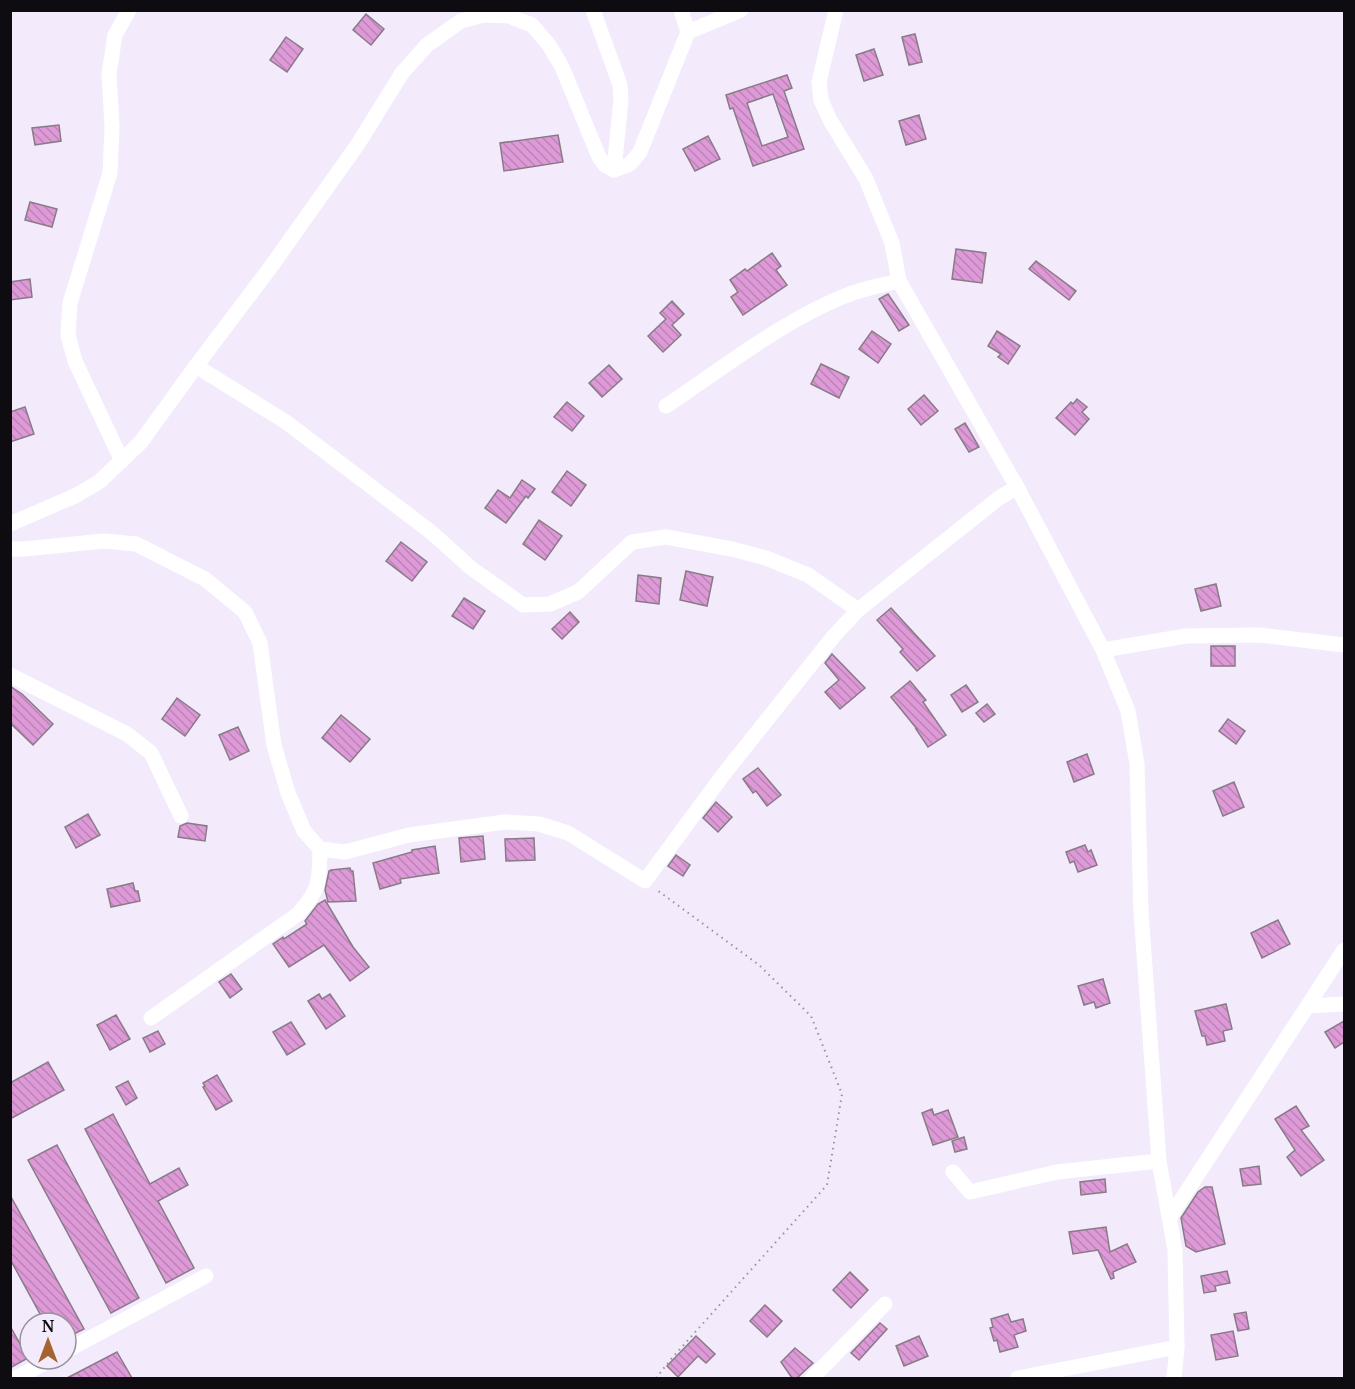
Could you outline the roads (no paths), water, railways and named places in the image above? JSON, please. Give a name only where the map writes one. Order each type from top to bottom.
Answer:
[{"type":"street","points":[[122,461],[75,361],[68,335],[70,303],[110,173],[112,127],[109,74],[115,36],[129,10]]},
{"type":"street","points":[[593,10],[620,86],[621,99],[614,170]]},
{"type":"street","points":[[10,525],[75,496],[99,482],[141,442],[277,259],[358,144],[402,73],[427,45],[461,21],[484,15],[509,16],[532,25],[549,45],[562,67],[599,158],[614,170],[630,164],[640,152],[688,32],[681,10]]},
{"type":"street","points":[[688,32],[741,10]]},
{"type":"street","points":[[836,10],[819,82],[821,100],[830,120],[866,179],[892,243],[899,281],[1017,487],[1103,650],[1128,711],[1137,764],[1141,912],[1159,1161],[1175,1250],[1177,1347],[1174,1378]]},
{"type":"street","points":[[666,406],[779,330],[831,302],[852,293],[899,281]]},
{"type":"street","points":[[196,366],[286,422],[431,532],[471,568],[523,605],[550,604],[578,592],[632,542],[666,537],[732,549],[766,558],[808,575],[858,610]]},
{"type":"street","points":[[10,549],[104,541],[136,544],[205,579],[245,612],[260,643],[274,745],[288,793],[304,831],[320,849],[345,852],[409,835],[505,822],[539,824],[568,833],[645,881],[723,775],[858,610],[999,498],[1017,487]]},
{"type":"street","points":[[1103,650],[1186,636],[1260,635],[1344,645]]},
{"type":"street","points":[[10,675],[127,734],[151,753],[181,816]]},
{"type":"street","points":[[151,1018],[298,914],[314,897],[319,878],[320,849]]},
{"type":"street","points":[[1170,1217],[1344,950]]},
{"type":"street","points":[[1308,1006],[1344,1004]]},
{"type":"street","points":[[953,1172],[970,1192],[1057,1172],[1159,1161]]},
{"type":"street","points":[[78,1345],[206,1276]]},
{"type":"street","points":[[812,1378],[885,1304]]},
{"type":"street","points":[[1018,1378],[1177,1347]]}]
